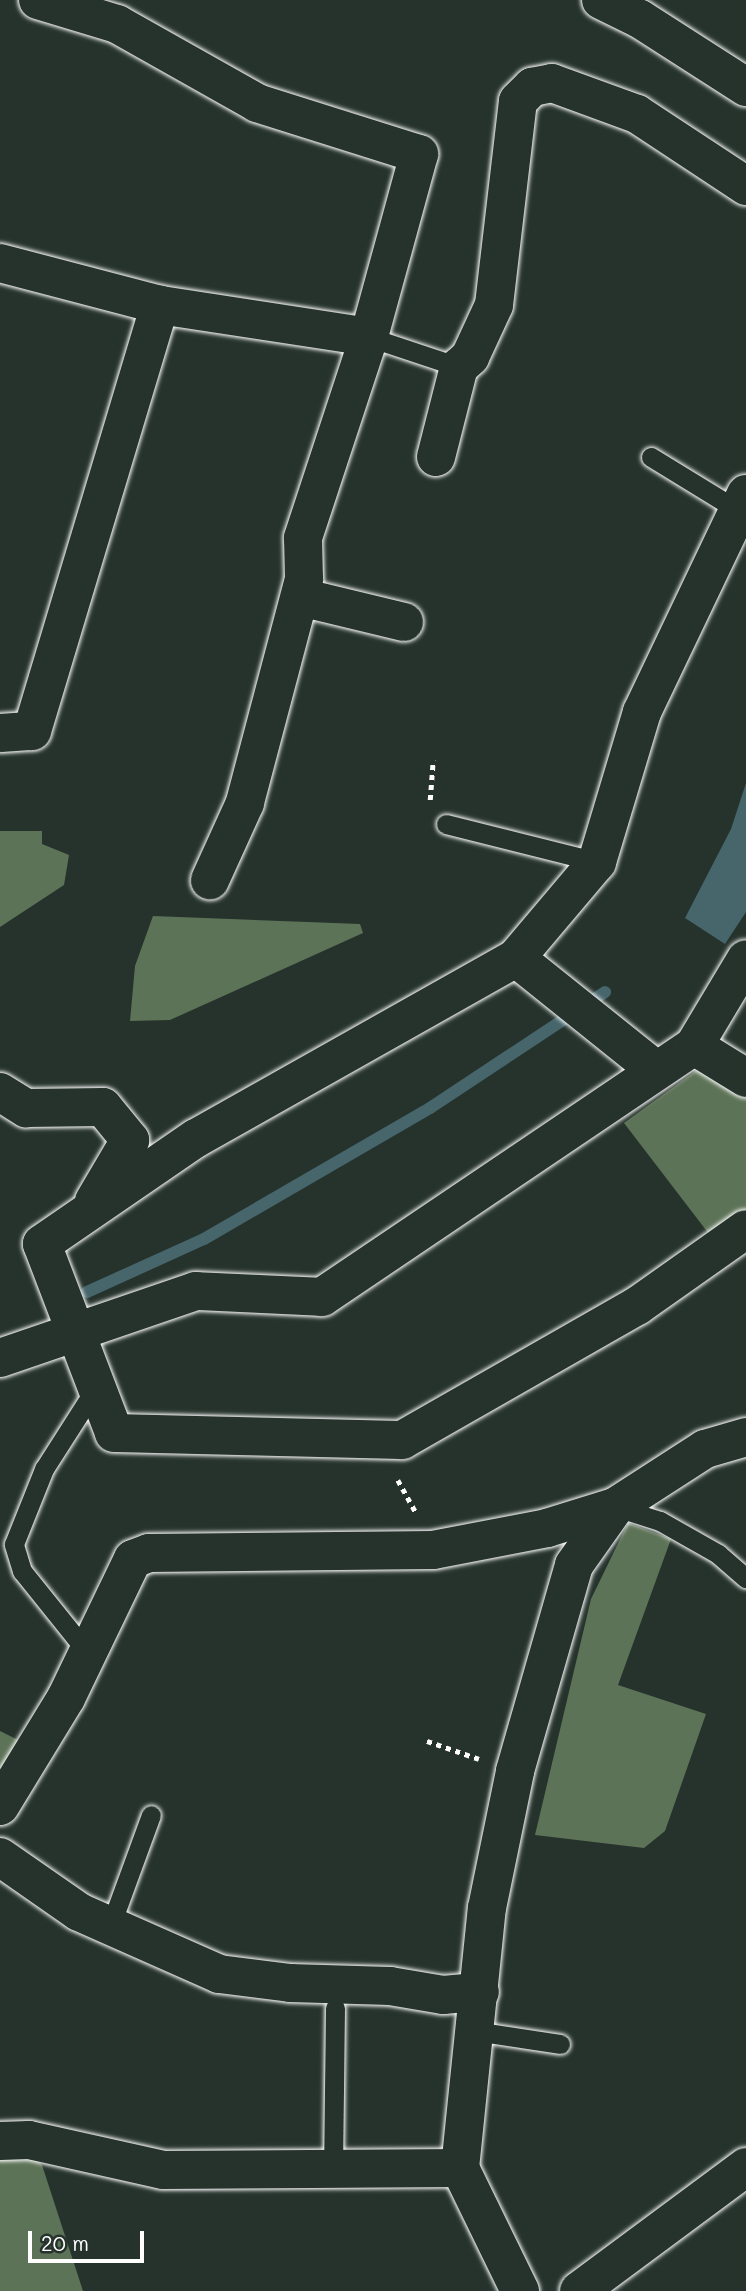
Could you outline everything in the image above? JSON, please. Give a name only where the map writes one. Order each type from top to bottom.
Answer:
[{"type":"street","points":[[38,0],[117,24],[257,103],[419,154],[369,337],[303,538],[304,579],[245,803],[210,880]]},
{"type":"street","points":[[601,0],[640,19],[746,88]]},
{"type":"street","points":[[436,457],[459,367],[470,357],[494,305],[519,101],[532,87],[552,83],[590,93],[637,114],[746,186]]},
{"type":"street","points":[[0,263],[160,305],[369,337]]},
{"type":"street","points":[[0,733],[32,731],[160,305]]},
{"type":"street","points":[[741,502],[642,712],[597,862],[516,958],[196,1138],[42,1244],[114,1433],[402,1440],[637,1306],[746,1229]]},
{"type":"street","points":[[300,597],[404,622]]},
{"type":"street","points":[[516,958],[656,1070]]},
{"type":"street","points":[[0,1358],[196,1291],[322,1297],[694,1046],[746,959]]},
{"type":"street","points":[[694,1046],[746,1078]]},
{"type":"street","points":[[1,1094],[26,1108],[103,1107],[130,1140],[111,1178],[82,1217]]},
{"type":"street","points":[[0,1806],[66,1698],[133,1559],[149,1553],[433,1550],[547,1528],[615,1507],[705,1449],[746,1437]]},
{"type":"street","points":[[520,2291],[460,2168],[487,1908],[515,1771],[574,1565],[615,1507]]},
{"type":"street","points":[[0,1857],[110,1927],[219,1974],[290,1983],[390,1986],[443,1996],[480,1992]]},
{"type":"street","points":[[0,2141],[29,2140],[163,2170],[333,2172],[460,2168]]},
{"type":"street","points":[[579,2291],[746,2167]]},
{"type":"lane","points":[[369,337],[459,367]]},
{"type":"lane","points":[[651,457],[741,502]]},
{"type":"lane","points":[[446,824],[597,862]]},
{"type":"lane","points":[[88,1653],[22,1571],[14,1544],[44,1469],[97,1385]]},
{"type":"lane","points":[[615,1507],[660,1521],[718,1554],[746,1578]]},
{"type":"lane","points":[[110,1927],[151,1815]]},
{"type":"lane","points":[[333,2172],[335,2008]]},
{"type":"lane","points":[[475,2031],[560,2044]]},
{"type":"path","points":[[433,760],[430,808],[446,824]]},
{"type":"path","points":[[391,1469],[421,1520]]},
{"type":"path","points":[[427,1741],[515,1771]]},
{"type":"green space","points":[[0,831],[42,831],[42,844],[69,855],[64,885],[0,927]]},
{"type":"green space","points":[[153,916],[360,924],[363,933],[170,1020],[130,1021],[135,966]]},
{"type":"green space","points":[[704,1065],[746,1091],[746,1211],[709,1234],[624,1123]]},
{"type":"green space","points":[[628,1523],[671,1539],[618,1685],[706,1714],[665,1831],[644,1848],[535,1835],[591,1599]]},
{"type":"green space","points":[[0,1731],[26,1744],[0,1781]]},
{"type":"green space","points":[[0,2154],[35,2158],[42,2165],[83,2291],[0,2291]]},
{"type":"water","points":[[746,783],[746,912],[725,944],[685,918],[731,829]]},
{"type":"waterway","points":[[87,1292],[204,1239],[430,1108],[605,992]]}]
